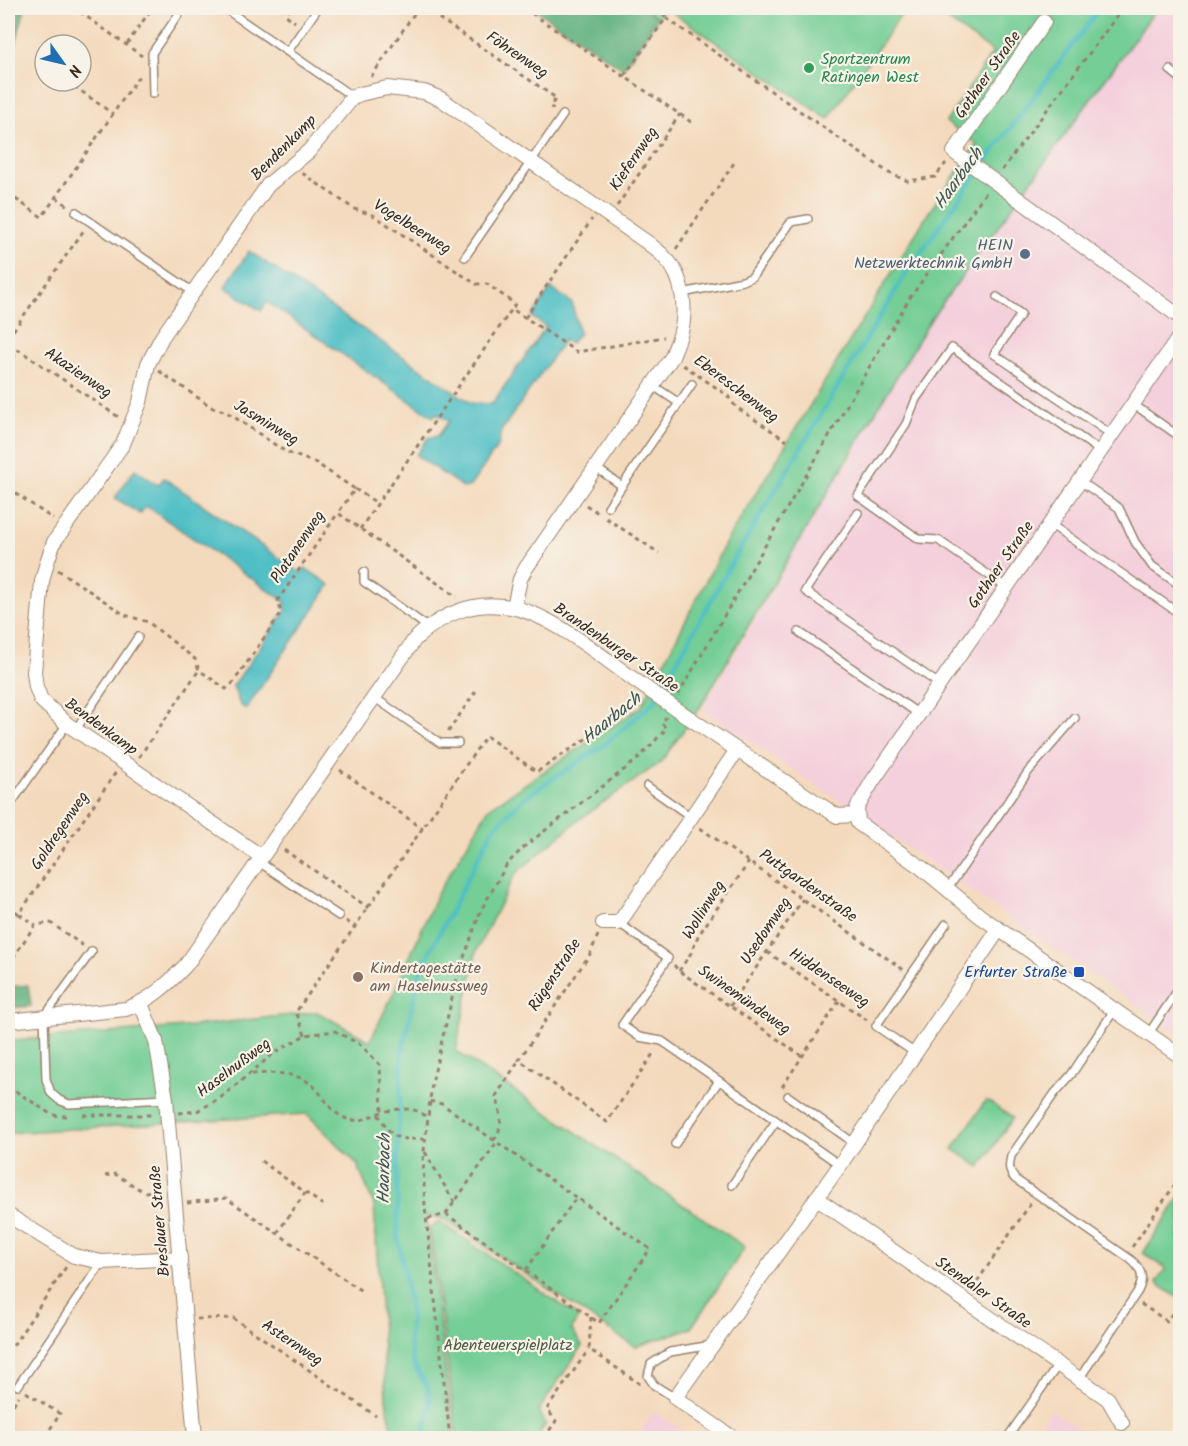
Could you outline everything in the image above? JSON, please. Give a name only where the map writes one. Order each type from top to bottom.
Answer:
[{"type":"street","name":"Gothaer Straße","points":[[954,152],[1044,22]]},
{"type":"street","points":[[357,95],[387,88],[424,92],[441,99],[648,243],[668,260],[678,277],[682,294],[683,317],[681,334],[672,357],[526,568],[520,579],[514,608]]},
{"type":"street","name":"Bendenkamp","points":[[260,860],[71,727],[41,700],[34,672],[42,580],[54,542],[123,444],[140,402],[148,364],[162,337],[268,185],[319,140],[357,95]]},
{"type":"street","points":[[954,152],[1180,316]]},
{"type":"street","name":"Gothaer Straße","points":[[857,815],[861,799],[1180,336]]},
{"type":"street","name":"Brandenburger Straße","points":[[8,1021],[126,1009],[141,1004],[161,990],[186,965],[415,639],[442,617],[470,606],[493,604],[527,611],[560,628],[645,688],[837,816],[857,815]]},
{"type":"street","points":[[603,922],[619,923],[737,750]]},
{"type":"street","points":[[857,815],[858,823],[869,832],[922,868],[999,929],[1180,1055]]},
{"type":"street","points":[[733,1438],[675,1398],[840,1165],[999,929]]},
{"type":"street","name":"Breslauer Straße","points":[[141,1004],[156,1041],[166,1099],[195,1438]]},
{"type":"street","name":"Stendaler Straße","points":[[816,1198],[1108,1399],[1122,1423]]},
{"type":"street","points":[[8,1215],[74,1256],[102,1262],[180,1258]]},
{"type":"lane","points":[[153,94],[152,53],[183,8]]},
{"type":"lane","points":[[224,8],[357,95]]},
{"type":"lane","points":[[288,51],[318,8]]},
{"type":"lane","points":[[1170,70],[1180,78]]},
{"type":"lane","points":[[531,161],[562,115]]},
{"type":"lane","name":"Vogelbeerweg","points":[[465,257],[531,161]]},
{"type":"lane","points":[[76,212],[193,292]]},
{"type":"lane","points":[[682,294],[752,277],[791,222],[808,219]]},
{"type":"lane","points":[[997,297],[1021,314],[994,354],[1112,435]]},
{"type":"lane","points":[[1006,586],[938,540],[919,539],[858,496],[906,424],[916,399],[952,348],[1100,451]]},
{"type":"lane","points":[[608,507],[692,384]]},
{"type":"lane","points":[[652,385],[679,404]]},
{"type":"lane","points":[[1133,404],[1180,437]]},
{"type":"lane","points":[[595,467],[622,486]]},
{"type":"lane","points":[[1080,481],[1119,508],[1135,542],[1152,566],[1180,585]]},
{"type":"lane","points":[[858,513],[805,591],[939,684]]},
{"type":"lane","points":[[1050,524],[1180,614]]},
{"type":"lane","points":[[364,572],[364,582],[428,627]]},
{"type":"lane","points":[[799,632],[919,714]]},
{"type":"lane","points":[[8,808],[138,637]]},
{"type":"lane","points":[[375,698],[440,743],[458,743]]},
{"type":"lane","points":[[947,890],[1028,772],[1075,718]]},
{"type":"lane","points":[[648,786],[690,818]]},
{"type":"lane","points":[[260,860],[339,916]]},
{"type":"lane","points":[[619,923],[669,958],[622,1025],[639,1037],[662,1041],[840,1165]]},
{"type":"lane","name":"Hiddenseeweg","points":[[915,1053],[876,1026],[946,924]]},
{"type":"lane","points":[[92,951],[44,1017],[46,1079],[51,1093],[59,1100],[69,1104],[166,1099]]},
{"type":"lane","points":[[1149,1033],[1180,987]]},
{"type":"lane","points":[[1079,1379],[1134,1298],[1142,1282],[1142,1274],[1138,1265],[1010,1174],[1009,1164],[1011,1156],[1055,1093],[1071,1075],[1115,1009]]},
{"type":"lane","points":[[675,1144],[719,1081]]},
{"type":"lane","points":[[788,1096],[854,1143]]},
{"type":"lane","points":[[732,1185],[776,1121]]},
{"type":"lane","points":[[21,1388],[102,1262]]},
{"type":"lane","points":[[675,1398],[654,1385],[648,1376],[651,1364],[670,1352],[712,1345]]},
{"type":"lane","points":[[1007,1438],[1058,1365]]},
{"type":"path","points":[[127,44],[152,8]]},
{"type":"path","points":[[291,8],[286,15],[304,28]]},
{"type":"path","points":[[357,95],[418,8]]},
{"type":"path","name":"Föhrenweg","points":[[424,8],[556,98],[550,107],[562,115]]},
{"type":"path","points":[[524,8],[694,124]]},
{"type":"path","points":[[656,8],[666,18],[889,173],[908,181],[935,177],[954,152]]},
{"type":"path","points":[[450,1438],[427,1219],[423,1172],[424,1151],[429,1101],[445,1024],[465,953],[481,910],[497,878],[525,846],[586,801],[647,751],[666,729],[662,723],[909,299],[991,179],[1123,8]]},
{"type":"path","points":[[80,12],[142,55],[145,63]]},
{"type":"path","points":[[624,76],[666,18]]},
{"type":"path","points":[[8,194],[42,217],[142,72]]},
{"type":"path","points":[[84,93],[113,114]]},
{"type":"path","name":"Kiefernweg","points":[[603,213],[680,114]]},
{"type":"path","points":[[668,260],[734,163]]},
{"type":"path","name":"Vogelbeerweg","points":[[291,165],[354,209],[373,215],[476,284],[487,284],[515,304],[512,309],[577,352],[681,334]]},
{"type":"path","points":[[56,197],[76,212]]},
{"type":"path","points":[[525,318],[603,213]]},
{"type":"path","points":[[8,338],[91,221]]},
{"type":"path","points":[[360,529],[512,309]]},
{"type":"path","name":"Akazienweg","points":[[8,347],[19,350],[132,425]]},
{"type":"path","points":[[8,366],[19,350]]},
{"type":"path","name":"Ebereschenweg","points":[[672,357],[727,395],[736,406],[787,441]]},
{"type":"path","name":"Jasminweg","points":[[148,364],[213,408],[225,411],[286,452],[316,463],[377,503]]},
{"type":"path","points":[[8,488],[64,527]]},
{"type":"path","points":[[355,489],[338,513],[470,606]]},
{"type":"path","points":[[575,497],[658,553]]},
{"type":"path","name":"Platanenweg","points":[[47,562],[125,615],[148,622],[195,659],[199,670],[226,689],[233,683],[281,613],[279,600],[338,513]]},
{"type":"path","points":[[127,766],[199,670]]},
{"type":"path","points":[[440,743],[478,688]]},
{"type":"path","points":[[382,1112],[380,1065],[373,1056],[361,1045],[335,1031],[305,1035],[296,1012],[486,736],[537,772],[631,708],[645,688]]},
{"type":"path","points":[[329,763],[423,829]]},
{"type":"path","name":"Goldregenweg","points":[[19,914],[127,766]]},
{"type":"path","name":"Puttgardenstraße","points":[[690,818],[911,975]]},
{"type":"path","points":[[273,842],[369,908]]},
{"type":"path","name":"Wollinweg","points":[[679,970],[691,953],[698,936],[749,862]]},
{"type":"path","name":"Usedomweg","points":[[730,1006],[803,899]]},
{"type":"path","points":[[8,906],[35,925],[51,923],[92,951]]},
{"type":"path","name":"Rügenstraße","points":[[495,1141],[501,1121],[496,1096],[590,954],[603,922]]},
{"type":"path","points":[[8,965],[35,925]]},
{"type":"path","name":"Hiddenseeweg","points":[[767,952],[876,1026]]},
{"type":"path","name":"Swinemündeweg","points":[[669,958],[679,970],[802,1056]]},
{"type":"path","points":[[765,1113],[839,1001]]},
{"type":"path","name":"Haselnußweg","points":[[167,1114],[206,1108],[219,1100],[273,1054],[305,1035]]},
{"type":"path","points":[[519,1060],[607,1122],[662,1041]]},
{"type":"path","points":[[250,1074],[279,1073],[303,1080],[312,1085],[337,1114],[350,1120],[365,1120],[382,1112],[409,1110],[422,1112],[427,1118]]},
{"type":"path","points":[[429,1101],[442,1104],[650,1249],[599,1323],[446,1214]]},
{"type":"path","points":[[378,1114],[391,1135],[398,1139],[425,1139]]},
{"type":"path","points":[[427,1219],[446,1214],[495,1141]]},
{"type":"path","points":[[424,1151],[454,1202]]},
{"type":"path","points":[[261,1161],[323,1205]]},
{"type":"path","points":[[105,1176],[115,1174],[144,1192],[174,1188]]},
{"type":"path","points":[[1126,1256],[1180,1177]]},
{"type":"path","points":[[277,1233],[305,1192]]},
{"type":"path","points":[[964,1300],[1037,1194]]},
{"type":"path","points":[[176,1205],[226,1198],[363,1292]]},
{"type":"path","points":[[526,1270],[576,1198]]},
{"type":"path","points":[[8,1353],[74,1256]]},
{"type":"path","points":[[1134,1298],[1167,1321],[1180,1302]]},
{"type":"path","points":[[544,1438],[556,1421],[548,1410],[589,1349],[591,1317]]},
{"type":"path","name":"Asternweg","points":[[186,1319],[233,1318],[376,1416]]},
{"type":"path","points":[[589,1349],[644,1386]]},
{"type":"path","points":[[8,1412],[21,1388],[60,1414],[44,1438]]},
{"type":"path","points":[[1158,1438],[1160,1435],[1165,1438]]},
{"type":"shaded area","points":[[1157,8],[1180,8],[1180,1035],[702,709],[931,319]]},
{"type":"shaded area","points":[[1051,1410],[1091,1438],[1031,1438]]},
{"type":"shaded area","points":[[654,1412],[693,1438],[636,1438]]},
{"type":"green space","points":[[8,8],[25,8],[8,72]]},
{"type":"green space","points":[[533,8],[644,8],[658,18],[623,69]]},
{"type":"green space","points":[[644,8],[666,8],[658,18]]},
{"type":"green space","name":"Sportzentrum Ratingen West","points":[[666,8],[906,8],[828,119]]},
{"type":"green space","points":[[930,8],[1157,8],[931,319],[699,709],[661,762],[577,821],[515,874],[476,952],[456,1051],[745,1247],[691,1328],[635,1347],[444,1219],[426,1216],[454,1438],[394,1438],[386,1399],[374,1205],[357,1164],[307,1114],[8,1133],[8,1041],[184,1027],[317,1012],[370,1041],[437,894],[489,808],[641,707],[726,542],[929,212],[977,144],[946,122],[993,52]]},
{"type":"green space","points":[[28,985],[31,1006],[8,1008],[8,987]]},
{"type":"green space","points":[[986,1100],[1013,1118],[980,1167],[953,1149]]},
{"type":"green space","points":[[1180,1197],[1180,1292],[1177,1297],[1156,1283],[1166,1268],[1143,1253]]},
{"type":"green space","name":"Abenteuerspielplatz","points":[[440,1222],[579,1317],[571,1329],[582,1346],[538,1411],[546,1424],[536,1438],[457,1438],[430,1228]]},
{"type":"water","points":[[249,251],[471,403],[492,404],[546,327],[532,317],[551,288],[572,303],[579,333],[570,344],[564,340],[501,431],[498,446],[470,486],[464,488],[416,455],[428,438],[438,436],[449,421],[436,413],[433,417],[267,302],[261,311],[225,287]]},
{"type":"water","points":[[135,469],[158,485],[164,478],[301,573],[305,568],[330,585],[246,709],[240,705],[233,686],[286,610],[284,601],[146,506],[140,514],[115,498]]},
{"type":"waterway","name":"Haarbach","points":[[425,1438],[430,1405],[428,1388],[413,1364],[409,1341],[411,1314],[398,1237],[397,1169],[402,1053],[420,971],[493,829],[524,798],[604,745],[654,702],[734,559],[905,275],[985,162],[1100,8]]},
{"type":"place","name":"Sportzentrum Ratingen West","points":[[809,68]]},
{"type":"place","name":"HEIN Netzwerktechnik GmbH","points":[[1025,254]]},
{"type":"place","name":"Erfurter Straße","points":[[1079,972]]},
{"type":"place","name":"Kindertagestätte am Haselnussweg","points":[[358,977]]}]
